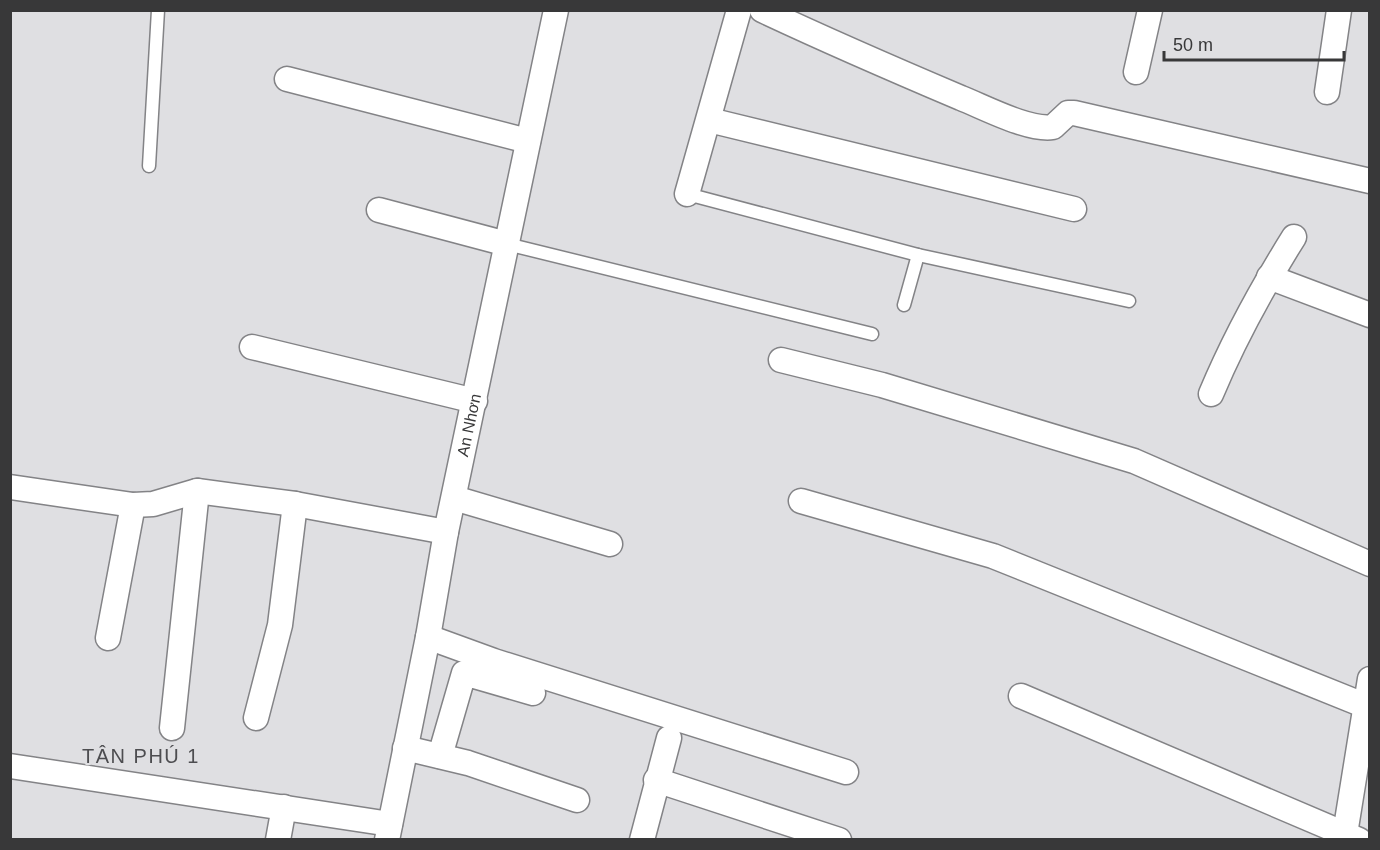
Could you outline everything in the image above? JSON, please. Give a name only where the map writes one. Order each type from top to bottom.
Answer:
[{"type":"street","name":"An Nhơn","points":[[389,832],[428,637],[446,532],[556,10]]},
{"type":"street","points":[[687,194],[739,10]]},
{"type":"street","points":[[762,10],[858,55],[1008,117],[1036,126],[1053,127],[1068,113],[1074,113],[1370,181]]},
{"type":"street","points":[[1136,72],[1150,10]]},
{"type":"street","points":[[1327,92],[1339,10]]},
{"type":"street","points":[[287,79],[528,141]]},
{"type":"street","points":[[709,120],[992,187],[1074,209]]},
{"type":"street","points":[[379,210],[507,244]]},
{"type":"street","points":[[1211,394],[1232,342],[1294,237]]},
{"type":"street","points":[[1269,277],[1370,315]]},
{"type":"street","points":[[252,347],[475,401]]},
{"type":"street","points":[[781,360],[882,386],[1134,461],[1370,564]]},
{"type":"street","points":[[10,487],[133,505],[153,504],[197,491],[295,504],[446,532]]},
{"type":"street","points":[[172,728],[197,491]]},
{"type":"street","points":[[454,498],[610,544]]},
{"type":"street","points":[[801,501],[993,556],[1366,706]]},
{"type":"street","points":[[256,718],[280,625],[295,504]]},
{"type":"street","points":[[108,638],[133,505]]},
{"type":"street","points":[[428,637],[494,661],[846,772]]},
{"type":"street","points":[[440,756],[464,673],[533,693]]},
{"type":"street","points":[[1021,696],[1349,838],[1370,679]]},
{"type":"street","points":[[642,840],[656,780],[669,738]]},
{"type":"street","points":[[405,748],[440,756],[577,800]]},
{"type":"street","points":[[10,766],[284,807],[389,832]]},
{"type":"street","points":[[656,780],[839,840]]},
{"type":"street","points":[[278,840],[284,807]]},
{"type":"lane","points":[[149,166],[158,10]]},
{"type":"lane","points":[[687,194],[918,255],[1129,301]]},
{"type":"lane","points":[[507,244],[872,334]]},
{"type":"lane","points":[[904,305],[918,255]]},
{"type":"district","name":"TÂN PHÚ 1","points":[[141,756]]}]
